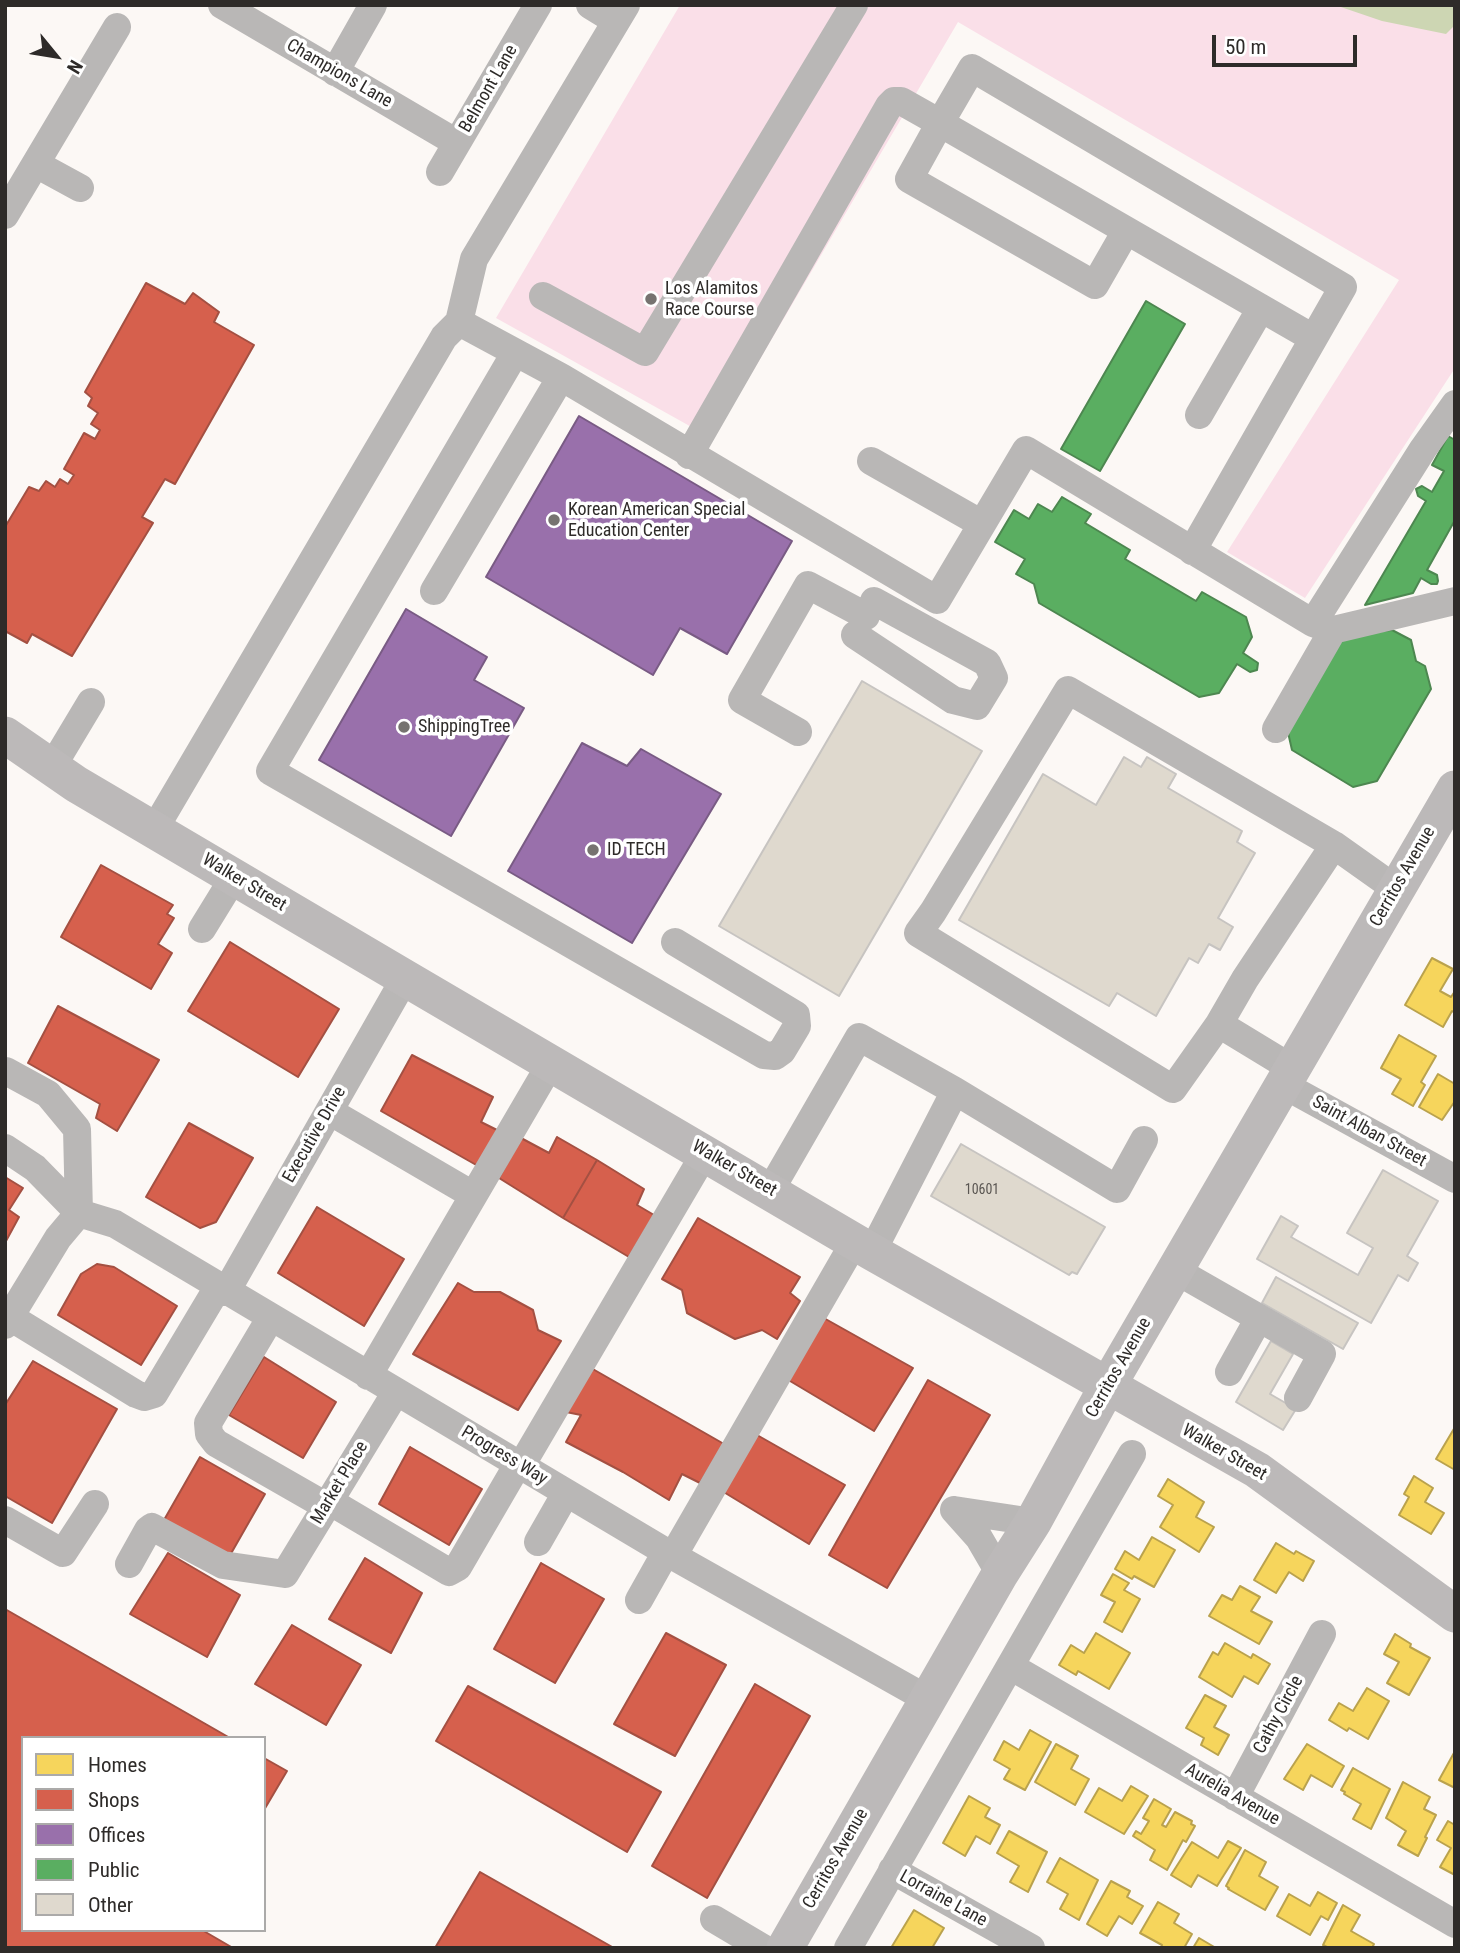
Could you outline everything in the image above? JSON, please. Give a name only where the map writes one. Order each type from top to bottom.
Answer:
[{"type":"main road","name":"Walker Street","points":[[5,735],[76,784],[405,978],[1107,1387],[1257,1470],[1455,1614]]},
{"type":"main road","name":"Cerritos Avenue","points":[[785,1948],[1455,789]]},
{"type":"street","name":"Champions Lane","points":[[222,5],[457,143]]},
{"type":"street","points":[[335,72],[373,5]]},
{"type":"street","name":"Belmont Lane","points":[[440,172],[538,5]]},
{"type":"street","points":[[154,830],[444,337],[459,321],[474,258],[621,13],[590,5]]},
{"type":"street","points":[[543,296],[645,352],[854,5]]},
{"type":"street","points":[[5,215],[117,27]]},
{"type":"street","points":[[1126,230],[1095,285],[909,179],[972,68],[1343,287],[1192,551]]},
{"type":"street","points":[[689,455],[889,106],[894,102],[901,101],[1313,338]]},
{"type":"street","points":[[36,164],[80,188]]},
{"type":"street","points":[[1199,415],[1261,308]]},
{"type":"street","points":[[459,321],[561,377],[937,600],[1026,450],[1323,627],[1455,601]]},
{"type":"street","points":[[515,353],[270,771],[764,1055],[775,1056],[782,1051],[797,1026],[796,1015],[675,942]]},
{"type":"street","points":[[434,591],[561,377]]},
{"type":"street","points":[[1276,729],[1323,627],[1423,449],[1455,404]]},
{"type":"street","points":[[871,461],[982,524]]},
{"type":"street","points":[[798,732],[742,700],[808,585],[865,617]]},
{"type":"street","points":[[1334,845],[1245,979],[1219,1024],[1173,1089],[918,933],[1068,690],[1334,845],[1396,889]]},
{"type":"street","points":[[52,767],[91,702]]},
{"type":"street","points":[[202,929],[234,877]]},
{"type":"street","name":"Executive Drive","points":[[7,1321],[136,1394],[154,1394],[222,1289],[405,978]]},
{"type":"street","name":"Saint Alban Street","points":[[1219,1024],[1288,1077],[1455,1179]]},
{"type":"street","points":[[770,1191],[859,1037],[955,1091],[1117,1189],[1144,1140]]},
{"type":"street","points":[[368,1376],[551,1063]]},
{"type":"street","points":[[6,1071],[48,1094],[77,1129],[79,1213],[58,1238],[7,1321]]},
{"type":"street","points":[[639,1600],[863,1246],[955,1091]]},
{"type":"street","points":[[329,1111],[473,1195]]},
{"type":"street","points":[[5,1149],[35,1167],[79,1213]]},
{"type":"street","points":[[271,1317],[208,1423],[209,1434],[216,1443],[449,1572],[458,1567],[705,1153]]},
{"type":"street","name":"Progress Way","points":[[79,1213],[115,1224],[669,1554],[929,1700]]},
{"type":"street","points":[[1175,1270],[1322,1354],[1298,1398]]},
{"type":"street","points":[[1229,1372],[1259,1318]]},
{"type":"street","name":"Market Place","points":[[129,1564],[152,1527],[223,1565],[285,1574],[396,1392]]},
{"type":"street","points":[[848,1948],[1132,1454]]},
{"type":"street","points":[[538,1542],[566,1493]]},
{"type":"street","points":[[5,1520],[63,1553],[95,1504]]},
{"type":"street","points":[[1000,1574],[979,1538],[954,1510],[1033,1522]]},
{"type":"street","name":"Cathy Circle","points":[[1235,1797],[1322,1634]]},
{"type":"street","name":"Aurelia Avenue","points":[[1010,1667],[1455,1924]]},
{"type":"street","name":"Lorraine Lane","points":[[892,1870],[1031,1948]]},
{"type":"street","points":[[714,1919],[763,1948]]},
{"type":"shaded area","name":"Los Alamitos Race Course","points":[[680,5],[1455,5],[1455,368],[1305,598],[1227,552],[1399,280],[958,22],[713,439],[496,318]]},
{"type":"shaded area","points":[[1335,5],[1455,5],[1455,25],[1446,34],[1382,21]]},
{"type":"building: Homes","points":[[1432,958],[1453,969],[1440,991],[1451,997],[1455,991],[1455,1013],[1452,1011],[1443,1027],[1405,1005]]},
{"type":"building: Homes","points":[[1399,1035],[1436,1056],[1421,1082],[1425,1085],[1413,1106],[1392,1094],[1401,1079],[1381,1068]]},
{"type":"building: Homes","points":[[1438,1074],[1455,1084],[1455,1101],[1442,1120],[1419,1107]]},
{"type":"building: Homes","points":[[1455,1427],[1455,1470],[1436,1459]]},
{"type":"building: Homes","points":[[1414,1476],[1433,1488],[1425,1502],[1444,1513],[1431,1534],[1399,1515],[1409,1497],[1404,1494]]},
{"type":"building: Homes","points":[[1168,1479],[1204,1502],[1196,1517],[1214,1527],[1199,1552],[1160,1527],[1173,1505],[1158,1496]]},
{"type":"building: Homes","points":[[1152,1537],[1175,1550],[1154,1587],[1115,1569],[1125,1551],[1139,1560]]},
{"type":"building: Homes","points":[[1276,1543],[1294,1554],[1296,1551],[1314,1561],[1303,1581],[1289,1572],[1276,1593],[1254,1580]]},
{"type":"building: Homes","points":[[1113,1574],[1129,1583],[1124,1590],[1140,1599],[1122,1632],[1104,1622],[1115,1602],[1101,1595]]},
{"type":"building: Homes","points":[[1240,1586],[1260,1597],[1251,1611],[1272,1622],[1259,1644],[1209,1616],[1222,1595],[1232,1600]]},
{"type":"building: Homes","points":[[1096,1633],[1130,1653],[1109,1689],[1078,1671],[1076,1675],[1059,1665],[1071,1645],[1084,1653]]},
{"type":"building: Homes","points":[[1395,1634],[1411,1644],[1410,1647],[1430,1658],[1409,1695],[1387,1683],[1399,1662],[1384,1654]]},
{"type":"building: Homes","points":[[1225,1643],[1251,1658],[1253,1654],[1270,1664],[1258,1684],[1244,1676],[1232,1697],[1199,1677],[1213,1652],[1218,1655]]},
{"type":"building: Homes","points":[[1367,1688],[1389,1701],[1368,1739],[1329,1720],[1339,1703],[1353,1711]]},
{"type":"building: Homes","points":[[1205,1695],[1226,1706],[1214,1727],[1229,1735],[1218,1755],[1201,1745],[1204,1738],[1186,1728]]},
{"type":"building: Homes","points":[[1030,1730],[1051,1742],[1025,1790],[1004,1779],[1010,1769],[994,1760],[1004,1741],[1019,1750]]},
{"type":"building: Homes","points":[[1056,1744],[1078,1756],[1071,1769],[1089,1779],[1075,1805],[1035,1782]]},
{"type":"building: Homes","points":[[1307,1744],[1344,1766],[1332,1787],[1311,1775],[1303,1790],[1284,1779]]},
{"type":"building: Homes","points":[[1455,1751],[1455,1788],[1439,1780]]},
{"type":"building: Homes","points":[[1353,1768],[1390,1789],[1371,1829],[1353,1819],[1361,1804],[1341,1790]]},
{"type":"building: Homes","points":[[1403,1782],[1430,1797],[1424,1809],[1436,1815],[1418,1856],[1398,1845],[1406,1831],[1386,1818]]},
{"type":"building: Homes","points":[[1131,1786],[1148,1796],[1124,1834],[1085,1812],[1099,1788],[1122,1801]]},
{"type":"building: Homes","points":[[969,1796],[990,1808],[985,1817],[1000,1825],[990,1844],[976,1836],[965,1856],[943,1843]]},
{"type":"building: Homes","points":[[1154,1799],[1171,1809],[1162,1825],[1166,1827],[1175,1812],[1192,1821],[1191,1824],[1195,1826],[1186,1842],[1183,1840],[1167,1870],[1150,1860],[1155,1850],[1133,1836],[1136,1831],[1141,1834],[1149,1821],[1143,1818]]},
{"type":"building: Homes","points":[[1448,1821],[1455,1825],[1455,1875],[1440,1867],[1451,1848],[1437,1840]]},
{"type":"building: Homes","points":[[1009,1831],[1047,1852],[1028,1892],[1010,1882],[1019,1866],[997,1853]]},
{"type":"building: Homes","points":[[1228,1841],[1241,1848],[1217,1886],[1198,1875],[1191,1887],[1171,1875],[1192,1842],[1218,1858]]},
{"type":"building: Homes","points":[[1245,1850],[1266,1862],[1259,1876],[1278,1887],[1265,1910],[1226,1886]]},
{"type":"building: Homes","points":[[1060,1858],[1098,1880],[1079,1920],[1060,1909],[1068,1894],[1047,1882]]},
{"type":"building: Homes","points":[[1111,1881],[1130,1891],[1127,1897],[1143,1906],[1132,1924],[1119,1916],[1107,1936],[1087,1924]]},
{"type":"building: Homes","points":[[1318,1892],[1337,1903],[1328,1920],[1321,1916],[1310,1935],[1277,1916],[1289,1894],[1310,1906]]},
{"type":"building: Homes","points":[[1158,1902],[1179,1914],[1174,1923],[1192,1934],[1184,1948],[1161,1948],[1162,1945],[1140,1933]]},
{"type":"building: Homes","points":[[1343,1905],[1360,1915],[1351,1931],[1374,1944],[1372,1948],[1329,1948],[1323,1945]]},
{"type":"building: Homes","points":[[914,1910],[944,1928],[932,1948],[891,1948]]},
{"type":"building: Homes","points":[[1199,1938],[1216,1948],[1193,1948]]},
{"type":"building: Shops","points":[[146,283],[185,304],[193,293],[219,312],[214,322],[254,345],[175,484],[165,479],[142,517],[153,523],[72,656],[32,634],[27,643],[5,631],[5,527],[29,487],[39,491],[46,481],[55,487],[60,479],[68,484],[74,475],[64,469],[84,433],[95,439],[100,430],[91,424],[98,413],[88,406],[92,398],[85,392]]},
{"type":"building: Shops","points":[[101,865],[173,905],[167,914],[174,918],[158,944],[172,953],[151,989],[61,937]]},
{"type":"building: Shops","points":[[230,942],[339,1009],[298,1077],[188,1011]]},
{"type":"building: Shops","points":[[58,1006],[159,1060],[117,1131],[96,1118],[100,1104],[28,1063]]},
{"type":"building: Shops","points":[[412,1055],[493,1097],[481,1122],[497,1130],[478,1166],[381,1111]]},
{"type":"building: Shops","points":[[189,1123],[253,1158],[216,1222],[200,1228],[146,1197]]},
{"type":"building: Shops","points":[[557,1137],[597,1160],[563,1218],[499,1178],[521,1138],[549,1153]]},
{"type":"building: Shops","points":[[597,1160],[644,1189],[637,1205],[654,1215],[629,1257],[563,1218]]},
{"type":"building: Shops","points":[[5,1177],[23,1188],[9,1210],[19,1217],[6,1241]]},
{"type":"building: Shops","points":[[317,1207],[404,1259],[364,1326],[278,1273]]},
{"type":"building: Shops","points":[[698,1218],[800,1277],[790,1293],[800,1301],[777,1339],[762,1330],[735,1339],[687,1313],[682,1290],[662,1279]]},
{"type":"building: Shops","points":[[97,1264],[114,1267],[177,1306],[141,1365],[58,1315],[81,1274]]},
{"type":"building: Shops","points":[[458,1283],[474,1292],[500,1292],[533,1310],[538,1330],[561,1341],[518,1410],[413,1354]]},
{"type":"building: Shops","points":[[822,1317],[913,1368],[874,1431],[785,1378]]},
{"type":"building: Shops","points":[[264,1357],[336,1402],[303,1458],[229,1415]]},
{"type":"building: Shops","points":[[33,1361],[117,1409],[52,1523],[5,1496],[5,1405]]},
{"type":"building: Shops","points":[[591,1368],[724,1444],[700,1483],[682,1474],[669,1500],[566,1442],[581,1415],[566,1412]]},
{"type":"building: Shops","points":[[928,1380],[990,1415],[887,1588],[829,1555]]},
{"type":"building: Shops","points":[[757,1435],[845,1485],[809,1544],[722,1491]]},
{"type":"building: Shops","points":[[410,1447],[482,1489],[449,1545],[379,1504]]},
{"type":"building: Shops","points":[[200,1457],[265,1494],[229,1557],[164,1520]]},
{"type":"building: Shops","points":[[168,1553],[240,1595],[207,1657],[130,1614]]},
{"type":"building: Shops","points":[[365,1558],[422,1593],[391,1653],[329,1619]]},
{"type":"building: Shops","points":[[541,1563],[604,1599],[555,1683],[494,1649]]},
{"type":"building: Shops","points":[[5,1609],[227,1736],[21,1736],[21,1932],[205,1932],[233,1948],[5,1948]]},
{"type":"building: Shops","points":[[292,1625],[361,1665],[326,1725],[255,1684]]},
{"type":"building: Shops","points":[[666,1633],[726,1665],[675,1756],[614,1724]]},
{"type":"building: Shops","points":[[755,1684],[810,1716],[707,1898],[652,1866]]},
{"type":"building: Shops","points":[[468,1686],[661,1792],[627,1852],[436,1741]]},
{"type":"building: Shops","points":[[266,1759],[287,1771],[266,1807]]},
{"type":"building: Shops","points":[[480,1872],[614,1948],[435,1948]]},
{"type":"building: Offices","points":[[579,416],[792,541],[727,654],[680,628],[653,675],[486,577]]},
{"type":"building: Offices","points":[[406,609],[487,657],[474,680],[524,708],[451,836],[319,760]]},
{"type":"building: Offices","points":[[582,743],[627,766],[641,749],[721,794],[632,943],[508,871]]},
{"type":"building: Public","points":[[1146,301],[1185,324],[1100,471],[1061,449]]},
{"type":"building: Public","points":[[1448,436],[1455,440],[1455,520],[1427,570],[1437,575],[1437,584],[1431,584],[1421,578],[1413,593],[1365,605],[1426,501],[1418,496],[1416,489],[1422,486],[1432,492],[1444,471],[1432,465]]},
{"type":"building: Public","points":[[1062,497],[1091,514],[1085,523],[1130,550],[1125,559],[1196,601],[1202,592],[1246,617],[1252,637],[1243,653],[1258,663],[1257,670],[1250,672],[1237,664],[1219,693],[1199,697],[1039,603],[1034,584],[1016,574],[1025,559],[995,542],[1014,510],[1029,519],[1038,504],[1052,512]]},
{"type":"building: Public","points":[[1392,630],[1411,640],[1416,661],[1425,666],[1431,689],[1377,781],[1353,787],[1292,750],[1287,728],[1339,636]]},
{"type":"building: Other","points":[[862,681],[982,751],[839,996],[719,926]]},
{"type":"building: Other","points":[[1124,757],[1141,767],[1147,757],[1176,774],[1168,788],[1242,831],[1237,842],[1255,853],[1218,918],[1233,927],[1220,950],[1209,944],[1198,963],[1189,958],[1156,1016],[1117,993],[1109,1006],[959,920],[1043,774],[1096,805]]},
{"type":"building: Other","points":[[961,1144],[1105,1227],[1077,1274],[1072,1272],[1069,1275],[931,1196]]},
{"type":"building: Other","points":[[1383,1170],[1438,1201],[1407,1256],[1418,1263],[1408,1281],[1398,1275],[1371,1323],[1257,1259],[1281,1216],[1298,1226],[1291,1237],[1358,1275],[1373,1248],[1347,1233]]},
{"type":"building: Other","points":[[1276,1277],[1358,1323],[1343,1349],[1262,1303]]},
{"type":"building: Other","points":[[1271,1341],[1293,1354],[1270,1394],[1296,1409],[1283,1430],[1236,1402]]},
{"type":"place","name":"Los Alamitos Race Course","points":[[651,299]]},
{"type":"place","name":"Korean American Special Education Center","points":[[554,520]]},
{"type":"place","name":"ShippingTree","points":[[404,727]]},
{"type":"place","name":"ID TECH","points":[[593,850]]}]
